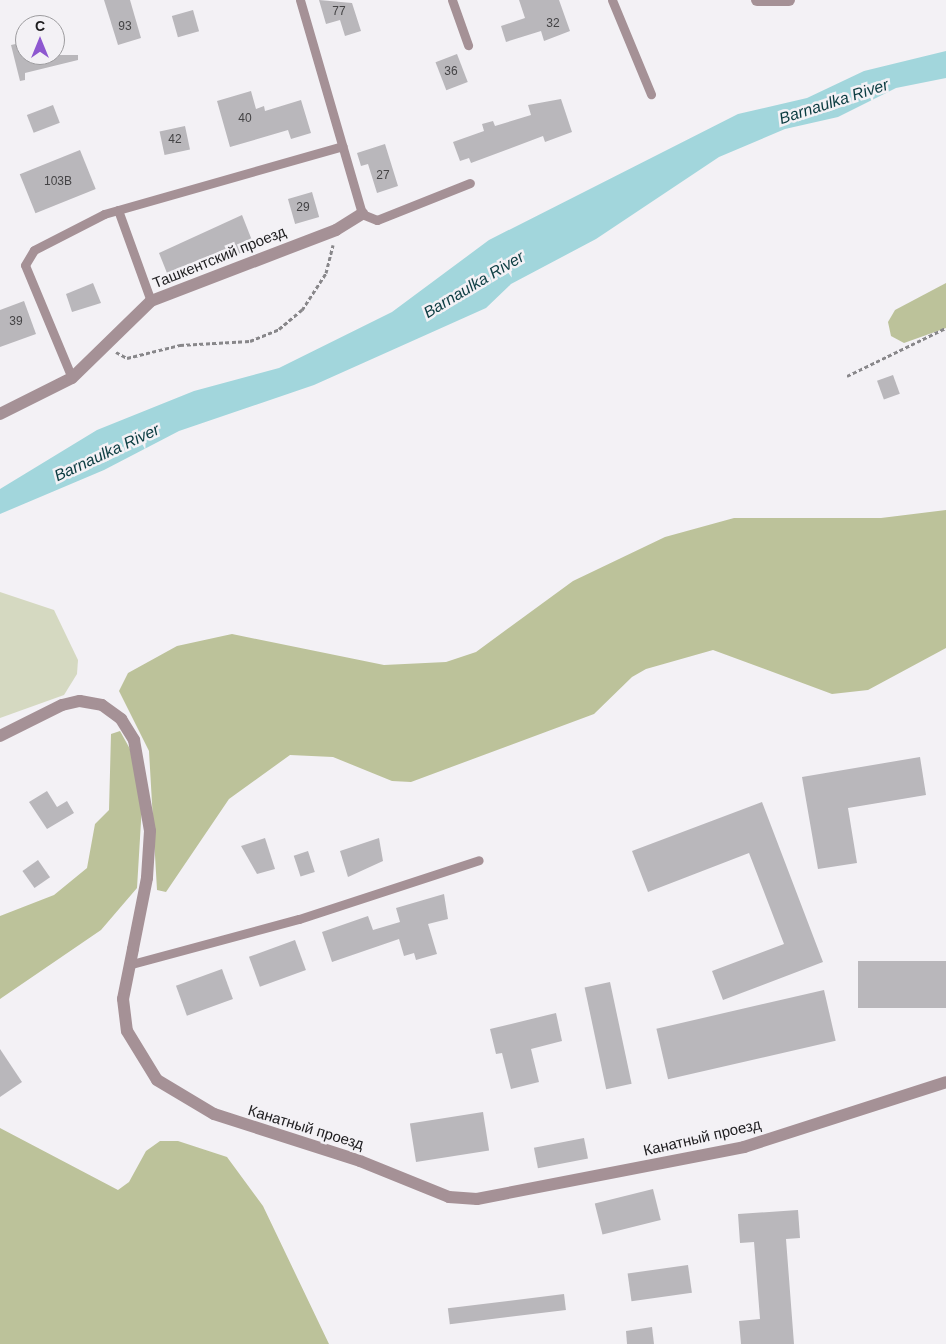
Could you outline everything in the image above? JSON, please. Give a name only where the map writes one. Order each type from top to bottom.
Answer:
[{"type":"street","points":[[758,0],[789,0]]},
{"type":"street","name":"Ташкентский проезд","points":[[0,414],[72,378],[107,347],[151,301],[336,230],[362,214]]},
{"type":"street","name":"Канатный проезд","points":[[0,736],[80,701],[102,705],[114,714],[134,740],[150,831],[147,878],[133,950],[128,965],[123,999],[128,1031],[157,1080],[180,1098],[222,1117],[360,1161],[449,1197],[477,1199],[744,1147],[946,1082]]},
{"type":"lane","points":[[300,0],[362,214],[377,220],[470,184]]},
{"type":"lane","points":[[452,0],[468,45]]},
{"type":"lane","points":[[612,0],[651,94]]},
{"type":"lane","points":[[72,378],[25,260],[43,245],[118,210],[343,146]]},
{"type":"lane","points":[[118,210],[151,301]]},
{"type":"lane","points":[[128,965],[299,919],[479,860]]},
{"type":"path","points":[[107,347],[127,358],[180,345],[250,341],[279,329],[302,310],[326,273],[336,230]]},
{"type":"path","points":[[847,376],[946,328]]},
{"type":"green space","points":[[946,283],[946,328],[904,343],[891,336],[888,322],[895,310]]},
{"type":"green space","points":[[946,510],[946,648],[868,690],[832,694],[713,650],[646,669],[632,677],[594,714],[411,782],[392,781],[333,757],[290,755],[229,799],[166,892],[157,890],[149,751],[119,691],[128,673],[177,646],[232,634],[384,665],[446,662],[476,652],[573,581],[665,537],[734,518],[881,518]]},
{"type":"green space","points":[[0,592],[54,610],[78,660],[77,674],[64,695],[0,718]]},
{"type":"green space","points":[[120,731],[130,749],[142,805],[137,888],[101,930],[0,999],[0,916],[54,895],[87,868],[95,824],[109,810],[111,734]]},
{"type":"green space","points":[[0,1128],[118,1190],[129,1182],[146,1151],[160,1141],[178,1141],[227,1157],[263,1206],[329,1344],[0,1344]]},
{"type":"water","name":"Barnaulka River","points":[[946,51],[946,78],[896,88],[838,117],[785,129],[719,157],[596,239],[511,284],[486,308],[314,385],[179,431],[104,470],[0,514],[0,489],[97,430],[194,391],[279,368],[392,312],[489,240],[738,114],[807,98],[864,71]]},
{"type":"building","points":[[104,0],[130,0],[141,38],[118,45]]},
{"type":"building","points":[[319,0],[352,3],[361,31],[345,36],[340,20],[326,24]]},
{"type":"building","points":[[519,0],[559,0],[570,31],[544,41],[541,31],[506,42],[501,26],[525,18]]},
{"type":"building","points":[[193,10],[199,31],[178,37],[172,16]]},
{"type":"building","points":[[15,44],[15,61],[11,45]]},
{"type":"building","points":[[457,54],[468,82],[446,90],[436,62]]},
{"type":"building","points":[[65,55],[78,55],[78,60],[65,63]]},
{"type":"building","points":[[16,65],[58,65],[25,73],[25,80],[20,81]]},
{"type":"building","points":[[251,91],[256,109],[264,106],[265,111],[301,100],[311,133],[291,139],[288,130],[230,147],[217,101]]},
{"type":"building","points":[[561,99],[572,132],[545,142],[543,136],[471,163],[469,158],[460,161],[453,142],[484,131],[482,124],[493,121],[495,126],[531,115],[528,105]]},
{"type":"building","points":[[53,105],[60,123],[34,133],[27,115]]},
{"type":"building","points":[[185,126],[190,149],[165,155],[160,131]]},
{"type":"building","points":[[385,144],[398,186],[377,193],[368,164],[361,166],[357,153]]},
{"type":"building","points":[[80,150],[96,189],[35,213],[20,174]]},
{"type":"building","points":[[312,192],[319,217],[295,224],[288,199]]},
{"type":"building","points":[[242,215],[255,248],[169,278],[159,253]]},
{"type":"building","points":[[93,283],[101,303],[72,312],[66,294]]},
{"type":"building","points":[[24,301],[36,334],[0,347],[0,310]]},
{"type":"building","points":[[893,375],[900,394],[884,400],[877,381]]},
{"type":"building","points":[[920,757],[926,795],[848,808],[857,863],[818,869],[802,777]]},
{"type":"building","points":[[47,791],[57,807],[67,801],[74,813],[47,829],[29,802]]},
{"type":"building","points":[[762,802],[823,962],[723,1000],[712,971],[784,944],[749,853],[648,892],[632,851]]},
{"type":"building","points":[[265,838],[275,869],[257,874],[241,846]]},
{"type":"building","points":[[379,838],[383,861],[348,877],[340,851]]},
{"type":"building","points":[[308,851],[315,872],[301,877],[294,856]]},
{"type":"building","points":[[38,860],[50,877],[34,888],[22,871]]},
{"type":"building","points":[[444,894],[448,919],[428,924],[437,954],[416,960],[414,953],[404,956],[399,939],[332,962],[322,932],[368,916],[373,930],[400,922],[396,908]]},
{"type":"building","points":[[295,940],[306,970],[260,987],[249,957]]},
{"type":"building","points":[[858,961],[946,961],[946,1008],[858,1008]]},
{"type":"building","points":[[222,969],[233,999],[187,1016],[176,986]]},
{"type":"building","points":[[610,982],[632,1084],[606,1089],[585,987]]},
{"type":"building","points":[[824,990],[836,1041],[668,1079],[656,1029]]},
{"type":"building","points":[[556,1013],[562,1041],[531,1049],[539,1082],[511,1089],[502,1053],[496,1054],[490,1029]]},
{"type":"building","points":[[0,1049],[22,1082],[0,1097]]},
{"type":"building","points":[[483,1112],[489,1151],[416,1162],[410,1124]]},
{"type":"building","points":[[584,1138],[588,1159],[538,1168],[534,1148]]},
{"type":"building","points":[[653,1189],[661,1220],[603,1235],[595,1204]]},
{"type":"building","points":[[798,1210],[800,1238],[786,1239],[794,1344],[741,1344],[739,1321],[760,1319],[754,1242],[740,1243],[738,1214]]},
{"type":"building","points":[[688,1265],[692,1293],[631,1301],[628,1273]]},
{"type":"building","points":[[564,1294],[566,1310],[450,1324],[448,1308]]},
{"type":"building","points":[[652,1327],[654,1344],[627,1344],[626,1331]]}]
